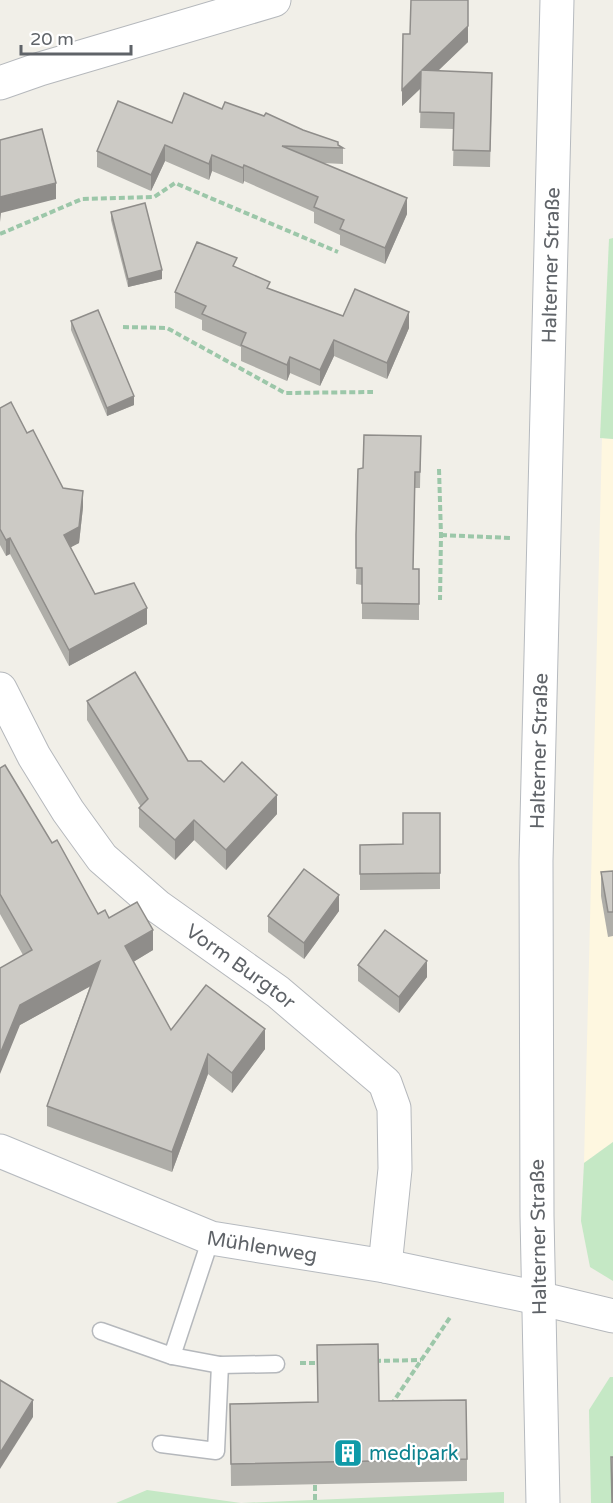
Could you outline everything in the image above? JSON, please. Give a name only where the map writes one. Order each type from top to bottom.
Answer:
[{"type":"street","points":[[0,83],[40,69],[274,0]]},
{"type":"street","name":"Halterner Straße","points":[[543,1503],[538,1298],[536,861],[557,0]]},
{"type":"street","name":"Vorm Burgtor","points":[[0,689],[34,756],[68,811],[102,858],[157,906],[278,992],[385,1083],[394,1108],[395,1169],[385,1266]]},
{"type":"street","name":"Mühlenweg","points":[[0,1151],[211,1238],[385,1266],[613,1316]]},
{"type":"lane","points":[[172,1356],[211,1238]]},
{"type":"lane","points":[[101,1331],[172,1356],[220,1365],[276,1364]]},
{"type":"lane","points":[[161,1444],[216,1451],[220,1365]]},
{"type":"path","points":[[0,234],[82,199],[154,197],[175,183],[338,252]]},
{"type":"path","points":[[123,327],[167,328],[285,393],[373,392]]},
{"type":"path","points":[[439,469],[440,600]]},
{"type":"path","points":[[441,535],[543,539]]},
{"type":"path","points":[[385,1414],[473,1284]]},
{"type":"path","points":[[365,1362],[421,1360]]},
{"type":"path","points":[[276,1364],[320,1363]]},
{"type":"path","points":[[315,1485],[315,1503]]},
{"type":"shaded area","points":[[602,438],[613,439],[613,1142],[584,1163]]},
{"type":"green space","points":[[613,238],[613,439],[600,438],[609,239]]},
{"type":"green space","points":[[613,1142],[613,1281],[590,1267],[581,1221],[584,1163]]},
{"type":"green space","points":[[610,1377],[613,1377],[613,1503],[591,1503],[589,1410]]},
{"type":"green space","points":[[147,1490],[241,1503],[116,1503]]},
{"type":"green space","points":[[504,1492],[504,1503],[241,1503]]},
{"type":"building","points":[[411,0],[468,0],[468,26],[422,70],[492,73],[490,151],[453,150],[454,113],[420,112],[421,71],[402,90],[403,34],[410,34]]},
{"type":"building","points":[[184,93],[222,109],[225,102],[264,116],[266,113],[303,130],[338,142],[338,145],[343,148],[282,146],[407,198],[385,248],[340,229],[344,220],[314,207],[318,197],[244,165],[243,168],[212,155],[209,164],[165,145],[151,175],[97,151],[118,101],[172,123]]},
{"type":"building","points":[[42,129],[56,183],[0,197],[0,140]]},
{"type":"building","points":[[145,203],[162,270],[128,279],[111,212]]},
{"type":"building","points":[[197,242],[237,258],[233,266],[270,282],[267,288],[343,316],[355,289],[409,312],[387,363],[334,340],[320,370],[290,357],[287,365],[241,345],[246,333],[202,314],[206,306],[175,292]]},
{"type":"building","points":[[98,310],[134,396],[107,408],[71,321]]},
{"type":"building","points":[[11,402],[27,433],[33,430],[63,488],[83,491],[79,527],[64,535],[95,594],[134,583],[147,608],[69,650],[10,538],[6,540],[0,529],[0,408]]},
{"type":"building","points":[[364,435],[421,436],[420,472],[415,472],[413,569],[419,569],[419,604],[362,603],[362,568],[356,568],[356,535],[358,469],[363,468]]},
{"type":"building","points":[[135,672],[188,761],[201,761],[224,782],[242,762],[277,795],[226,850],[194,820],[175,840],[139,808],[148,799],[87,701]]},
{"type":"building","points":[[5,765],[52,843],[57,840],[98,914],[105,910],[109,918],[137,902],[153,930],[125,946],[171,1030],[206,985],[265,1029],[232,1073],[208,1054],[172,1152],[47,1106],[100,961],[20,1005],[0,1054],[0,968],[32,950],[0,894],[0,768]]},
{"type":"building","points":[[403,813],[440,813],[440,873],[360,874],[360,845],[403,844]]},
{"type":"building","points":[[304,869],[339,895],[304,943],[268,916]]},
{"type":"building","points":[[613,871],[613,912],[608,912],[601,872]]},
{"type":"building","points":[[385,930],[427,961],[399,997],[358,965]]},
{"type":"building","name":"medipark","points":[[378,1344],[379,1401],[466,1400],[467,1459],[231,1464],[230,1404],[318,1402],[317,1345]]},
{"type":"building","points":[[0,1380],[33,1400],[0,1453]]},
{"type":"building","points":[[611,1457],[613,1457],[613,1503],[612,1503]]},
{"type":"place","name":"medipark","points":[[348,1453]]}]
